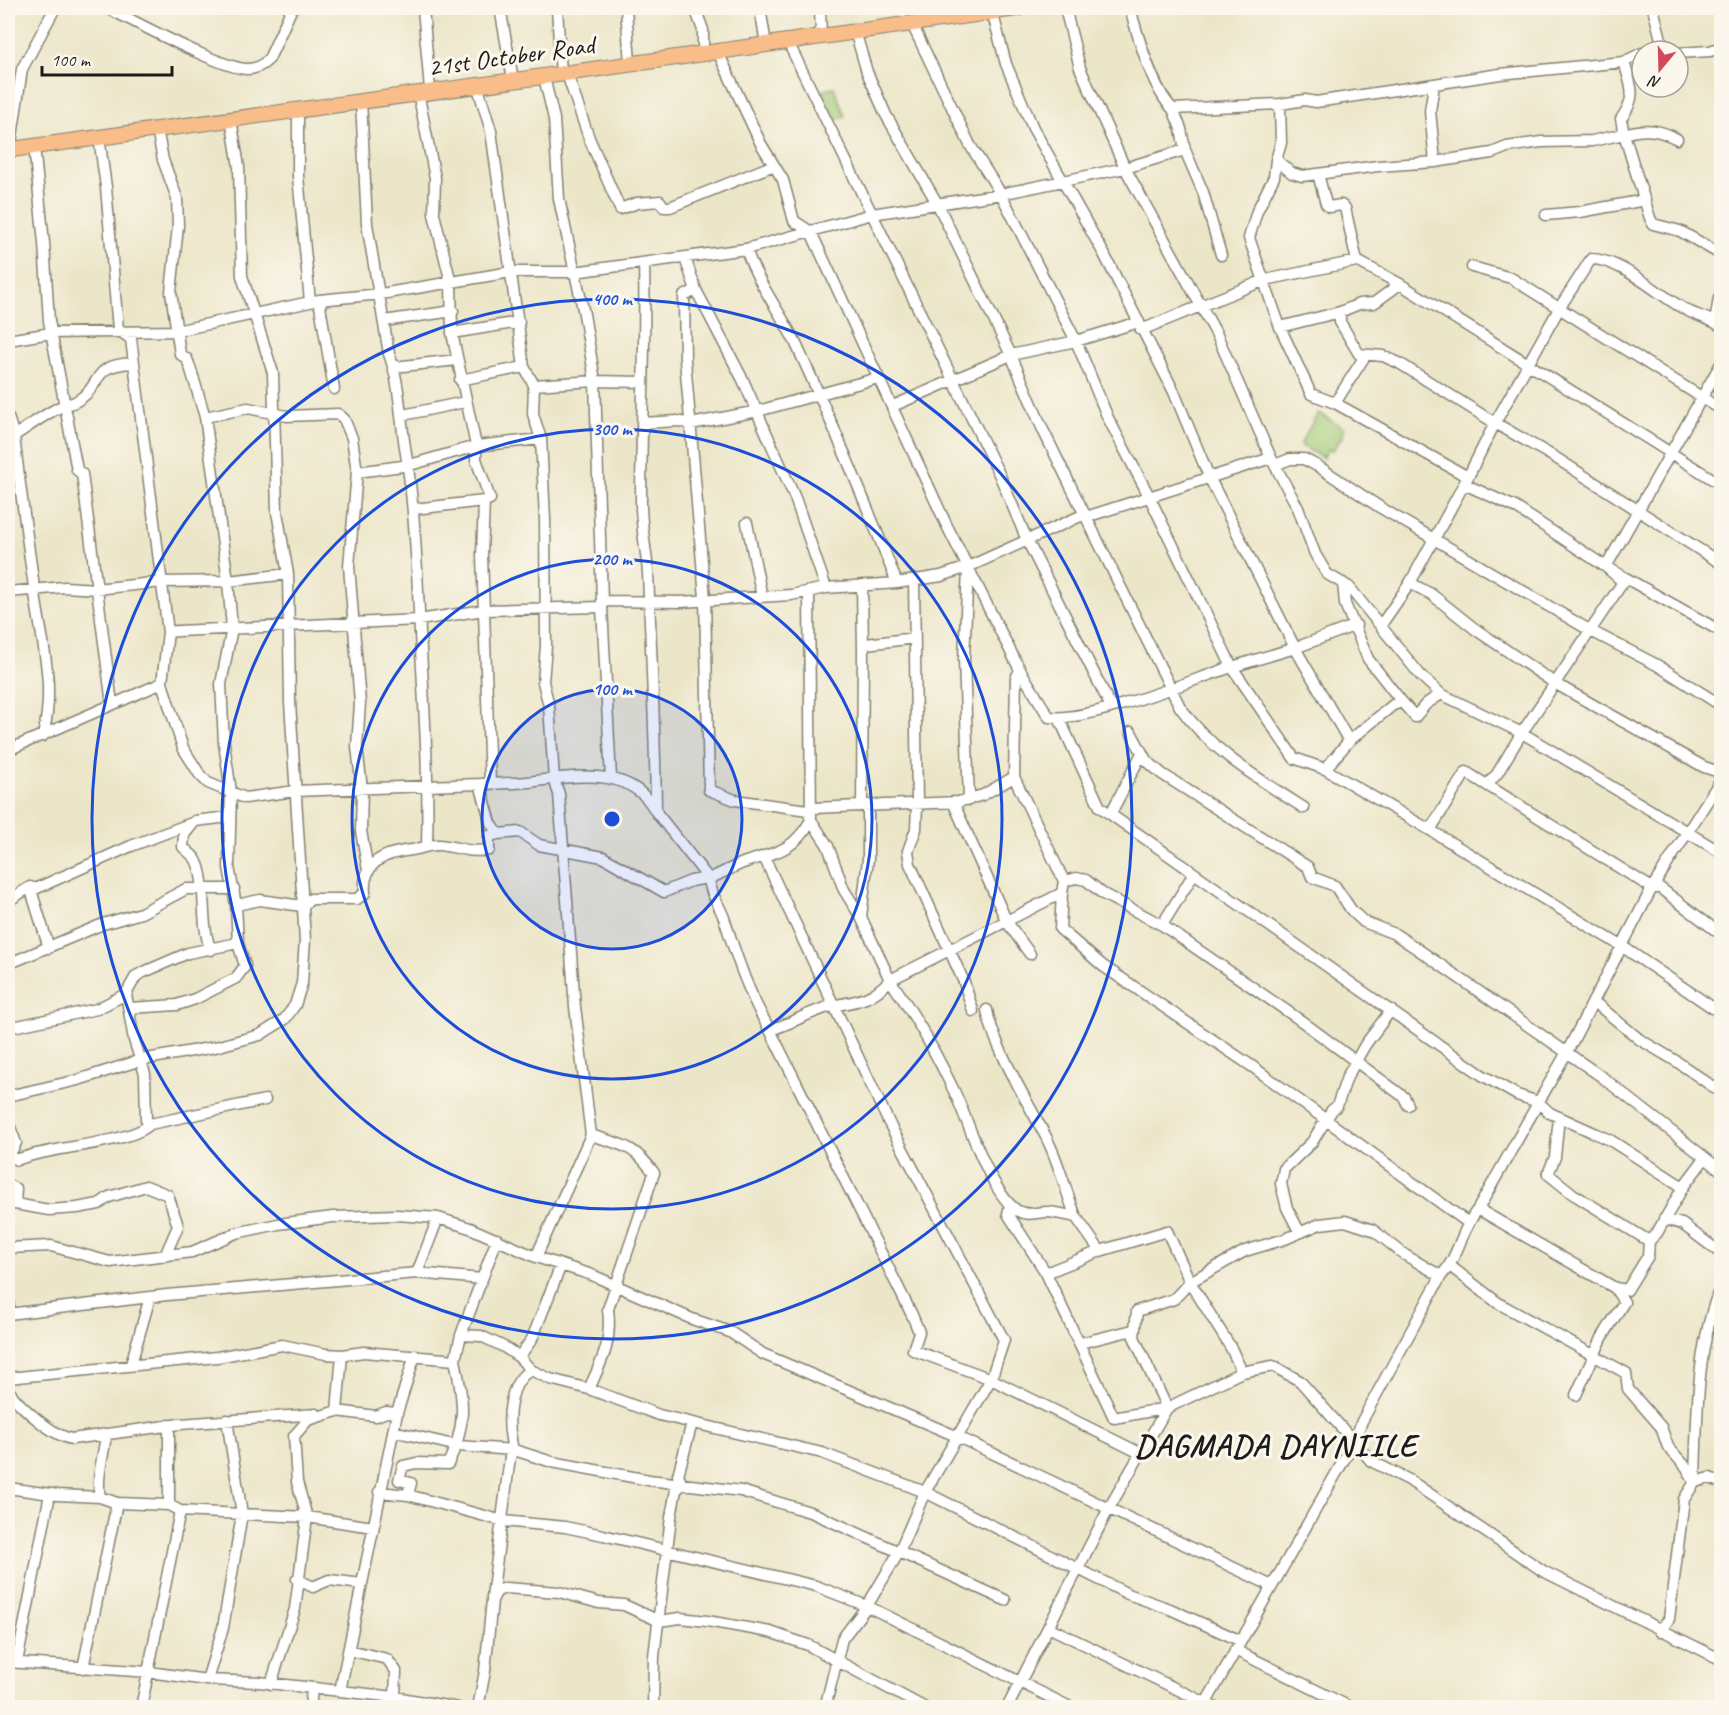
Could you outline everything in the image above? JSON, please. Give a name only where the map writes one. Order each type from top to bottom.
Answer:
[{"type":"main road","name":"21st October Road","points":[[9,150],[424,91],[544,77],[911,22],[929,14],[1020,8]]},
{"type":"street","points":[[9,150],[18,108],[13,86],[55,8]]},
{"type":"street","points":[[107,8],[221,62],[246,69],[263,65],[269,59],[292,8]]},
{"type":"street","points":[[414,509],[490,499],[476,459],[476,446],[460,380],[452,333],[451,283],[434,214],[435,178],[424,91],[423,8]]},
{"type":"street","points":[[500,8],[513,80]]},
{"type":"street","points":[[557,8],[564,74],[620,209],[646,201],[660,201],[664,207],[670,207],[774,165]]},
{"type":"street","points":[[626,8],[630,63]]},
{"type":"street","points":[[695,8],[710,51],[783,180],[794,221],[811,232],[968,567],[1020,670],[1049,717],[1059,718],[1111,707],[1295,648],[1356,625]]},
{"type":"street","points":[[760,8],[766,44]]},
{"type":"street","points":[[820,8],[821,35]]},
{"type":"street","points":[[1065,8],[1080,68],[1125,168],[1201,306],[1273,462],[1298,508],[1315,554],[1327,574],[1343,584],[1381,625],[1420,676],[1441,694],[1522,733],[1722,853]]},
{"type":"street","points":[[1130,8],[1138,39],[1162,96],[1173,109],[1181,129],[1185,150],[1203,192],[1221,255]]},
{"type":"street","points":[[1653,8],[1661,39]]},
{"type":"street","points":[[995,10],[1010,75],[1033,128],[1104,254],[1174,392],[1210,479],[1295,648],[1349,741]]},
{"type":"street","points":[[911,22],[970,145],[1001,194],[1076,341],[1108,418],[1149,496],[1232,667],[1294,758],[1325,769],[1430,830],[1623,948],[1722,1014]]},
{"type":"street","points":[[855,31],[867,72],[886,115],[937,203],[1011,355],[1043,430],[1172,687],[1179,707],[1189,721],[1217,748],[1251,774],[1304,808]]},
{"type":"street","points":[[787,40],[1000,476],[1027,540],[1111,707]]},
{"type":"street","points":[[1690,52],[1710,51],[1722,47]]},
{"type":"street","points":[[1173,109],[1280,104],[1500,74],[1624,62],[1630,59]]},
{"type":"street","points":[[1624,62],[1633,86],[1632,99],[1621,119],[1653,224],[1680,231],[1722,255]]},
{"type":"street","points":[[544,77],[554,119],[559,199],[594,381],[611,779]]},
{"type":"street","points":[[477,84],[490,131],[524,367],[534,385],[533,414],[542,439],[545,608],[543,682],[549,706],[554,779],[559,794],[561,848],[575,1007],[591,1135],[536,1257]]},
{"type":"street","points":[[1434,84],[1430,111],[1435,162]]},
{"type":"street","points":[[361,100],[367,224],[394,367],[397,397],[403,415],[414,509],[429,785],[427,846]]},
{"type":"street","points":[[1280,104],[1281,143],[1274,177],[1257,211],[1249,238],[1280,327],[1311,394],[1335,403],[1515,507],[1606,567],[1722,632]]},
{"type":"street","points":[[297,110],[298,176],[315,301],[334,389]]},
{"type":"street","points":[[8,1096],[78,1080],[141,1060],[215,1047],[260,1035],[285,1019],[295,1005],[305,964],[288,626],[288,574],[278,512],[273,373],[242,276],[239,167],[231,120]]},
{"type":"street","points":[[130,1008],[177,1005],[236,978],[245,966],[238,944],[236,905],[229,867],[231,792],[224,743],[221,684],[232,628],[228,581],[205,417],[187,359],[180,354],[176,331],[171,292],[178,226],[177,198],[163,160],[157,129]]},
{"type":"street","points":[[1276,160],[1292,173],[1302,176],[1435,162],[1492,153],[1518,145],[1592,141],[1650,130],[1663,131],[1677,139]]},
{"type":"street","points":[[99,137],[106,187],[117,330]]},
{"type":"street","points":[[33,146],[38,168],[51,333],[77,470],[82,474],[112,704]]},
{"type":"street","points":[[8,340],[51,333],[117,330],[176,331],[315,301],[381,294],[512,272],[574,272],[746,249],[872,214],[1001,194],[1125,168],[1185,150]]},
{"type":"street","points":[[1318,174],[1326,204],[1329,207],[1341,205],[1345,208],[1357,261]]},
{"type":"street","points":[[1546,215],[1580,213],[1645,200]]},
{"type":"street","points":[[746,249],[753,271],[790,330],[819,393],[897,583]]},
{"type":"street","points":[[685,258],[696,290],[758,411],[795,498],[826,588]]},
{"type":"street","points":[[1381,625],[1410,583],[1495,423],[1560,307],[1591,259],[1600,259],[1687,311],[1718,324],[1719,298]]},
{"type":"street","points":[[893,406],[1011,355],[1140,326],[1201,306],[1265,280],[1357,261],[1400,284],[1467,328],[1530,364],[1722,485]]},
{"type":"street","points":[[644,263],[646,319],[642,382],[641,506],[649,601],[656,812]]},
{"type":"street","points":[[1472,267],[1511,278],[1722,410]]},
{"type":"street","points":[[1280,327],[1340,312],[1359,304],[1374,303],[1400,284]]},
{"type":"street","points":[[696,290],[684,296],[685,360],[705,598],[709,790],[735,800],[808,810],[812,814],[828,846],[843,890],[861,917],[890,980],[932,1048],[972,1129],[988,1172],[1010,1205],[1021,1212],[1033,1214],[1046,1211],[1076,1217]]},
{"type":"street","points":[[384,321],[453,311]]},
{"type":"street","points":[[1340,312],[1341,326],[1359,354],[1383,356],[1409,368],[1638,509],[1722,564]]},
{"type":"street","points":[[452,333],[519,322]]},
{"type":"street","points":[[117,330],[131,339],[162,582],[168,632],[162,683],[183,748],[200,775],[208,783],[245,798],[296,791],[485,784],[554,779],[576,775],[611,779],[650,800],[656,812],[708,878],[710,889],[723,916],[758,1011],[770,1030],[920,1332],[913,1350],[991,1379],[1140,1453]]},
{"type":"street","points":[[1335,403],[1365,356]]},
{"type":"street","points":[[394,367],[457,360]]},
{"type":"street","points":[[1606,567],[1722,362]]},
{"type":"street","points":[[14,436],[63,405],[75,402],[94,384],[106,367],[113,364],[134,363]]},
{"type":"street","points":[[460,380],[524,367]]},
{"type":"street","points":[[642,423],[678,421],[691,424],[758,411],[878,378]]},
{"type":"street","points":[[534,385],[594,381],[642,382]]},
{"type":"street","points":[[403,415],[465,402]]},
{"type":"street","points":[[205,417],[248,408],[287,416],[338,414],[344,419],[352,438],[357,472],[349,566],[360,703],[357,747],[362,789],[361,831],[368,870]]},
{"type":"street","points":[[8,417],[14,436],[34,589],[50,685],[49,711],[43,736]]},
{"type":"street","points":[[357,472],[410,465],[476,446],[542,439]]},
{"type":"street","points":[[168,632],[320,626],[354,621],[420,620],[484,610],[762,597],[809,593],[826,588],[897,583],[941,576],[968,567],[1086,516],[1149,496],[1273,462],[1304,459],[1381,508],[1591,631],[1657,665],[1722,706]]},
{"type":"street","points":[[484,501],[485,784],[491,823],[498,834]]},
{"type":"street","points":[[747,523],[762,597]]},
{"type":"street","points":[[968,567],[964,659],[969,800]]},
{"type":"street","points":[[1487,785],[1497,774],[1623,582],[1606,567]]},
{"type":"street","points":[[8,592],[34,589],[96,589],[162,582],[228,581],[288,574]]},
{"type":"street","points":[[914,579],[917,804],[916,828],[908,851],[910,864],[964,982],[973,1011]]},
{"type":"street","points":[[1410,583],[1431,594],[1475,629],[1556,684],[1646,737],[1704,767],[1722,773]]},
{"type":"street","points":[[1343,584],[1345,604],[1356,625],[1368,659],[1415,717],[1426,704],[1441,694]]},
{"type":"street","points":[[861,917],[868,859],[865,805],[862,585]]},
{"type":"street","points":[[236,905],[260,900],[302,906],[311,899],[357,899],[365,892],[364,878],[368,870],[384,855],[438,845],[470,853],[489,850],[489,836],[498,834],[520,832],[539,845],[603,856],[664,892],[786,849],[801,837],[812,814],[809,593]]},
{"type":"street","points":[[863,651],[866,644],[915,638]]},
{"type":"street","points":[[1020,670],[1016,678],[1014,777],[1064,881],[1060,930],[1080,947],[1467,1222]]},
{"type":"street","points":[[8,750],[162,683]]},
{"type":"street","points":[[1325,769],[1349,741],[1393,705],[1402,702]]},
{"type":"street","points":[[1059,718],[1096,802],[1193,874],[1482,1075],[1517,1095],[1538,1102],[1550,1113],[1610,1140],[1683,1187]]},
{"type":"street","points":[[1131,732],[1142,753],[1162,774],[1308,867],[1312,877],[1335,886],[1352,911],[1364,921],[1409,943],[1567,1052],[1722,1171]]},
{"type":"street","points":[[1111,813],[1142,753]]},
{"type":"street","points":[[1430,830],[1466,772],[1652,888],[1660,888],[1722,935]]},
{"type":"street","points":[[812,814],[865,805],[969,800],[1014,777]]},
{"type":"street","points":[[1048,1627],[1208,1706],[1238,1645],[1354,1442],[1362,1421],[1441,1276],[1450,1266],[1467,1222],[1478,1209],[1567,1052],[1623,948],[1652,888],[1722,778]]},
{"type":"street","points":[[953,802],[1007,922],[1030,954]]},
{"type":"street","points":[[8,901],[30,887],[34,889],[131,846],[192,823],[229,817]]},
{"type":"street","points":[[192,823],[184,835],[183,847],[197,861],[203,923],[211,950]]},
{"type":"street","points":[[764,857],[890,1125],[1004,1340],[991,1379],[925,1492],[899,1552],[867,1606],[842,1639],[825,1707]]},
{"type":"street","points":[[1162,925],[1193,874]]},
{"type":"street","points":[[1064,881],[1076,878],[1086,880],[1103,894],[1162,925],[1300,1020],[1355,1064],[1404,1097],[1408,1105]]},
{"type":"street","points":[[30,887],[49,948]]},
{"type":"street","points":[[8,964],[103,924],[141,913],[186,890],[201,887],[234,889]]},
{"type":"street","points":[[770,1030],[791,1024],[835,1005],[848,1006],[872,995],[890,980],[1062,893]]},
{"type":"street","points":[[8,1028],[97,1009],[126,994],[136,976],[144,972],[188,953],[238,944]]},
{"type":"street","points":[[126,994],[134,1040],[145,1074],[146,1120],[150,1124]]},
{"type":"street","points":[[1593,1001],[1640,1039],[1722,1093]]},
{"type":"street","points":[[987,1010],[995,1036],[1054,1155],[1062,1184],[1076,1217],[1100,1251]]},
{"type":"street","points":[[1299,1231],[1287,1208],[1281,1184],[1284,1169],[1312,1142],[1324,1120],[1337,1106],[1344,1082],[1365,1045],[1391,1010]]},
{"type":"street","points":[[8,1122],[16,1143],[8,1158],[17,1160],[28,1154],[123,1136],[146,1129],[150,1124],[265,1100]]},
{"type":"street","points":[[1559,1117],[1555,1157],[1548,1174],[1573,1194],[1649,1240]]},
{"type":"street","points":[[589,1389],[608,1348],[611,1332],[608,1309],[654,1173],[641,1155],[625,1146],[591,1135]]},
{"type":"street","points":[[1478,1209],[1615,1288],[1627,1290],[1648,1256],[1649,1240],[1657,1233],[1683,1187],[1705,1158]]},
{"type":"street","points":[[8,1185],[16,1189],[15,1204],[49,1210],[99,1204],[109,1197],[146,1186],[168,1195],[178,1226],[165,1256]]},
{"type":"street","points":[[1010,1205],[1008,1214],[1046,1273],[1114,1418],[1167,1408],[1242,1372],[1273,1366],[1300,1381],[1371,1461],[1409,1480],[1543,1571],[1722,1660]]},
{"type":"street","points":[[8,1248],[51,1246],[110,1262],[192,1251],[236,1233],[279,1224],[333,1217],[397,1215],[438,1218],[497,1239],[536,1257],[617,1285],[693,1320],[730,1332],[763,1354],[956,1436],[1272,1586]]},
{"type":"street","points":[[417,1273],[438,1218]]},
{"type":"street","points":[[1664,1219],[1682,1224],[1722,1254]]},
{"type":"street","points":[[1167,1408],[1133,1330],[1137,1311],[1174,1299],[1190,1282],[1245,1251],[1285,1239],[1299,1231],[1345,1221],[1373,1230],[1405,1255],[1441,1276]]},
{"type":"street","points":[[1046,1273],[1100,1251],[1167,1231],[1190,1282],[1231,1348],[1242,1372]]},
{"type":"street","points":[[408,1495],[411,1484],[399,1480],[403,1466],[416,1463],[448,1464],[458,1446],[463,1416],[455,1360],[461,1335],[497,1239]]},
{"type":"street","points":[[519,1357],[532,1339],[561,1265]]},
{"type":"street","points":[[1450,1266],[1498,1303],[1626,1373],[1628,1389],[1661,1427],[1668,1447],[1687,1468],[1695,1482]]},
{"type":"street","points":[[8,1300],[9,1314],[150,1297],[417,1273],[482,1279]]},
{"type":"street","points":[[1660,1631],[1669,1619],[1684,1498],[1695,1482],[1697,1391],[1712,1308],[1722,1283]]},
{"type":"street","points":[[1576,1395],[1594,1355],[1624,1302],[1615,1288]]},
{"type":"street","points":[[131,1364],[150,1297]]},
{"type":"street","points":[[1080,1343],[1133,1330]]},
{"type":"street","points":[[461,1335],[481,1336],[519,1357],[531,1370],[659,1415],[822,1453],[925,1492],[1128,1594],[1170,1609],[1352,1707]]},
{"type":"street","points":[[8,1378],[217,1357],[282,1345],[342,1355],[364,1352],[455,1360]]},
{"type":"street","points":[[337,1411],[342,1355]]},
{"type":"street","points":[[340,1692],[379,1492],[397,1413],[415,1355]]},
{"type":"street","points":[[478,1707],[485,1671],[510,1457],[514,1450],[509,1415],[518,1380],[531,1370]]},
{"type":"street","points":[[8,1390],[25,1409],[61,1437],[79,1439],[169,1425],[325,1414]]},
{"type":"street","points":[[1007,1707],[1109,1508],[1167,1408]]},
{"type":"street","points":[[271,1684],[295,1609],[297,1579],[307,1517],[297,1482],[294,1436],[308,1420],[337,1411],[376,1416],[386,1412],[397,1413]]},
{"type":"street","points":[[207,1680],[223,1628],[242,1514],[227,1420]]},
{"type":"street","points":[[682,1485],[678,1474],[692,1423]]},
{"type":"street","points":[[169,1425],[169,1505]]},
{"type":"street","points":[[393,1431],[458,1446],[514,1450],[552,1462],[682,1485],[741,1491],[813,1513],[1005,1600]]},
{"type":"street","points":[[100,1497],[97,1482],[101,1476],[106,1434]]},
{"type":"street","points":[[1695,1482],[1710,1478],[1722,1483]]},
{"type":"street","points":[[653,1707],[654,1656],[676,1490],[682,1485]]},
{"type":"street","points":[[8,1488],[50,1494],[100,1497],[117,1503],[169,1505],[180,1511],[307,1517],[373,1527]]},
{"type":"street","points":[[379,1492],[408,1495],[503,1521],[565,1527],[804,1582],[867,1606],[1072,1707]]},
{"type":"street","points":[[50,1494],[12,1662],[271,1684],[395,1697],[458,1707]]},
{"type":"street","points":[[83,1668],[117,1503]]},
{"type":"street","points":[[141,1707],[149,1672],[159,1604],[180,1511]]},
{"type":"street","points":[[297,1579],[313,1587],[329,1580],[362,1584]]},
{"type":"street","points":[[492,1600],[497,1591],[506,1588],[559,1592],[599,1603],[624,1605],[659,1621],[698,1620],[770,1632],[808,1645],[836,1662],[925,1707]]},
{"type":"street","points":[[349,1650],[387,1659],[396,1671],[395,1697]]},
{"type":"street","points":[[310,1707],[312,1690]]},
{"type":"green space","points":[[834,87],[845,116],[829,122],[817,93]]},
{"type":"green space","points":[[1318,413],[1344,428],[1342,432],[1344,434],[1332,451],[1328,449],[1323,458],[1300,445]]},
{"type":"district","name":"DAGMADA DAYNIILE","points":[[1276,1445]]}]
